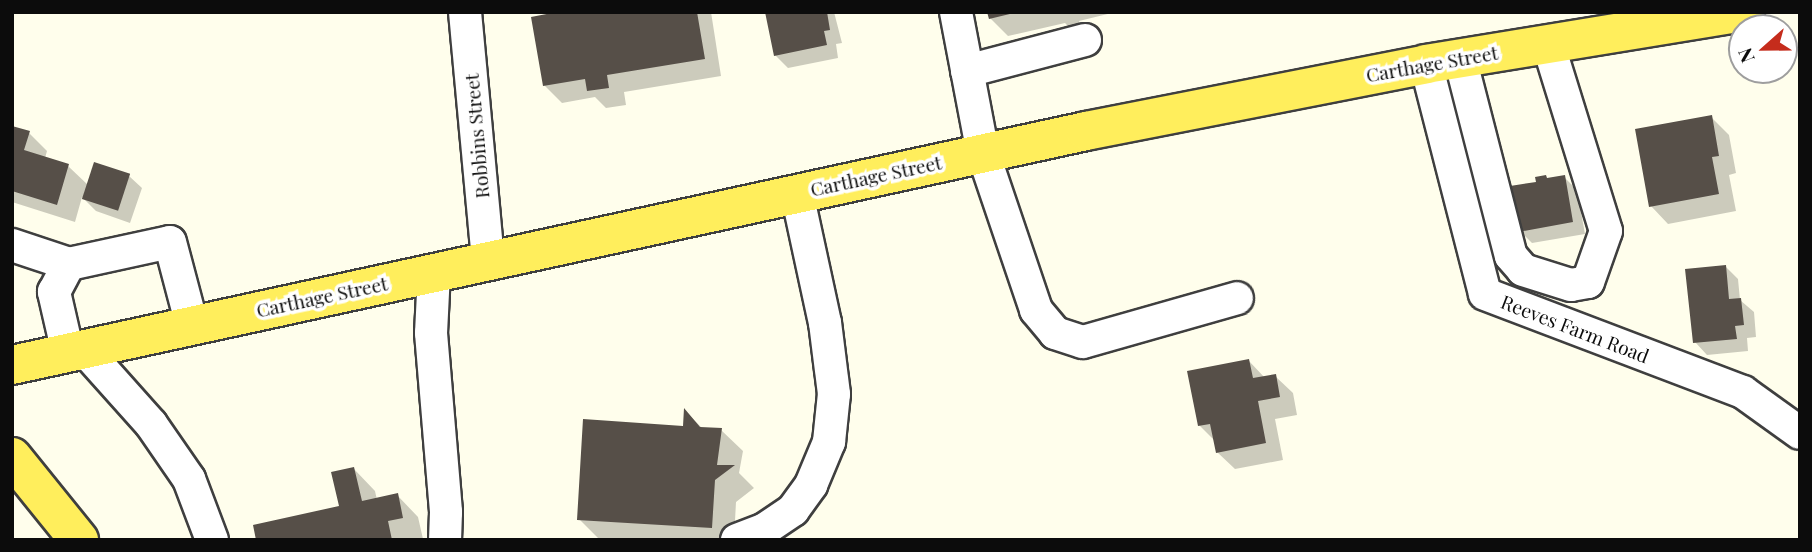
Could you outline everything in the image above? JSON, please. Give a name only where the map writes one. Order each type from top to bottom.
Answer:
[{"type":"main road","name":"Carthage Street","points":[[12,365],[983,153],[1443,61],[1745,12]]},
{"type":"main road","points":[[12,457],[79,540]]},
{"type":"street","name":"Robbins Street","points":[[465,12],[488,260]]},
{"type":"street","points":[[956,12],[983,153],[1036,310],[1055,333],[1083,342],[1237,298]]},
{"type":"street","points":[[967,71],[1085,40]]},
{"type":"street","points":[[1443,61],[1511,256],[1524,270],[1571,285],[1588,282],[1605,231],[1548,44]]},
{"type":"street","name":"Reeves Farm Road","points":[[1443,61],[1485,294],[1743,392],[1800,433]]},
{"type":"street","points":[[737,540],[765,529],[793,510],[811,485],[829,442],[834,394],[827,335],[797,194]]},
{"type":"street","points":[[12,245],[69,264],[170,242],[192,325]]},
{"type":"street","points":[[69,264],[54,292],[76,351],[151,424],[189,480],[212,540]]},
{"type":"street","points":[[434,272],[431,333],[446,512],[445,540]]},
{"type":"building","points":[[557,12],[697,12],[705,59],[607,75],[609,88],[587,91],[585,79],[543,86],[531,17]]},
{"type":"building","points":[[765,12],[827,12],[830,30],[824,31],[827,45],[774,56]]},
{"type":"building","points":[[987,12],[1014,12],[1014,13],[989,19]]},
{"type":"building","points":[[1712,115],[1719,156],[1712,157],[1719,194],[1649,207],[1635,129]]},
{"type":"building","points":[[12,126],[30,131],[24,150],[69,164],[57,205],[12,191]]},
{"type":"building","points":[[94,162],[130,174],[118,211],[82,199]]},
{"type":"building","points":[[1546,175],[1547,178],[1565,175],[1573,222],[1518,232],[1510,186],[1536,182],[1535,177]]},
{"type":"building","points":[[1726,265],[1729,299],[1741,298],[1744,325],[1735,326],[1737,339],[1693,343],[1685,269]]},
{"type":"building","points":[[1249,359],[1253,378],[1276,374],[1280,397],[1258,401],[1266,443],[1216,453],[1210,424],[1198,426],[1187,371]]},
{"type":"building","points":[[684,408],[700,427],[722,428],[717,465],[735,465],[715,480],[712,528],[577,520],[583,419],[683,426]]},
{"type":"building","points":[[354,467],[362,501],[398,493],[403,518],[388,521],[392,540],[256,540],[253,525],[339,506],[331,472]]}]
